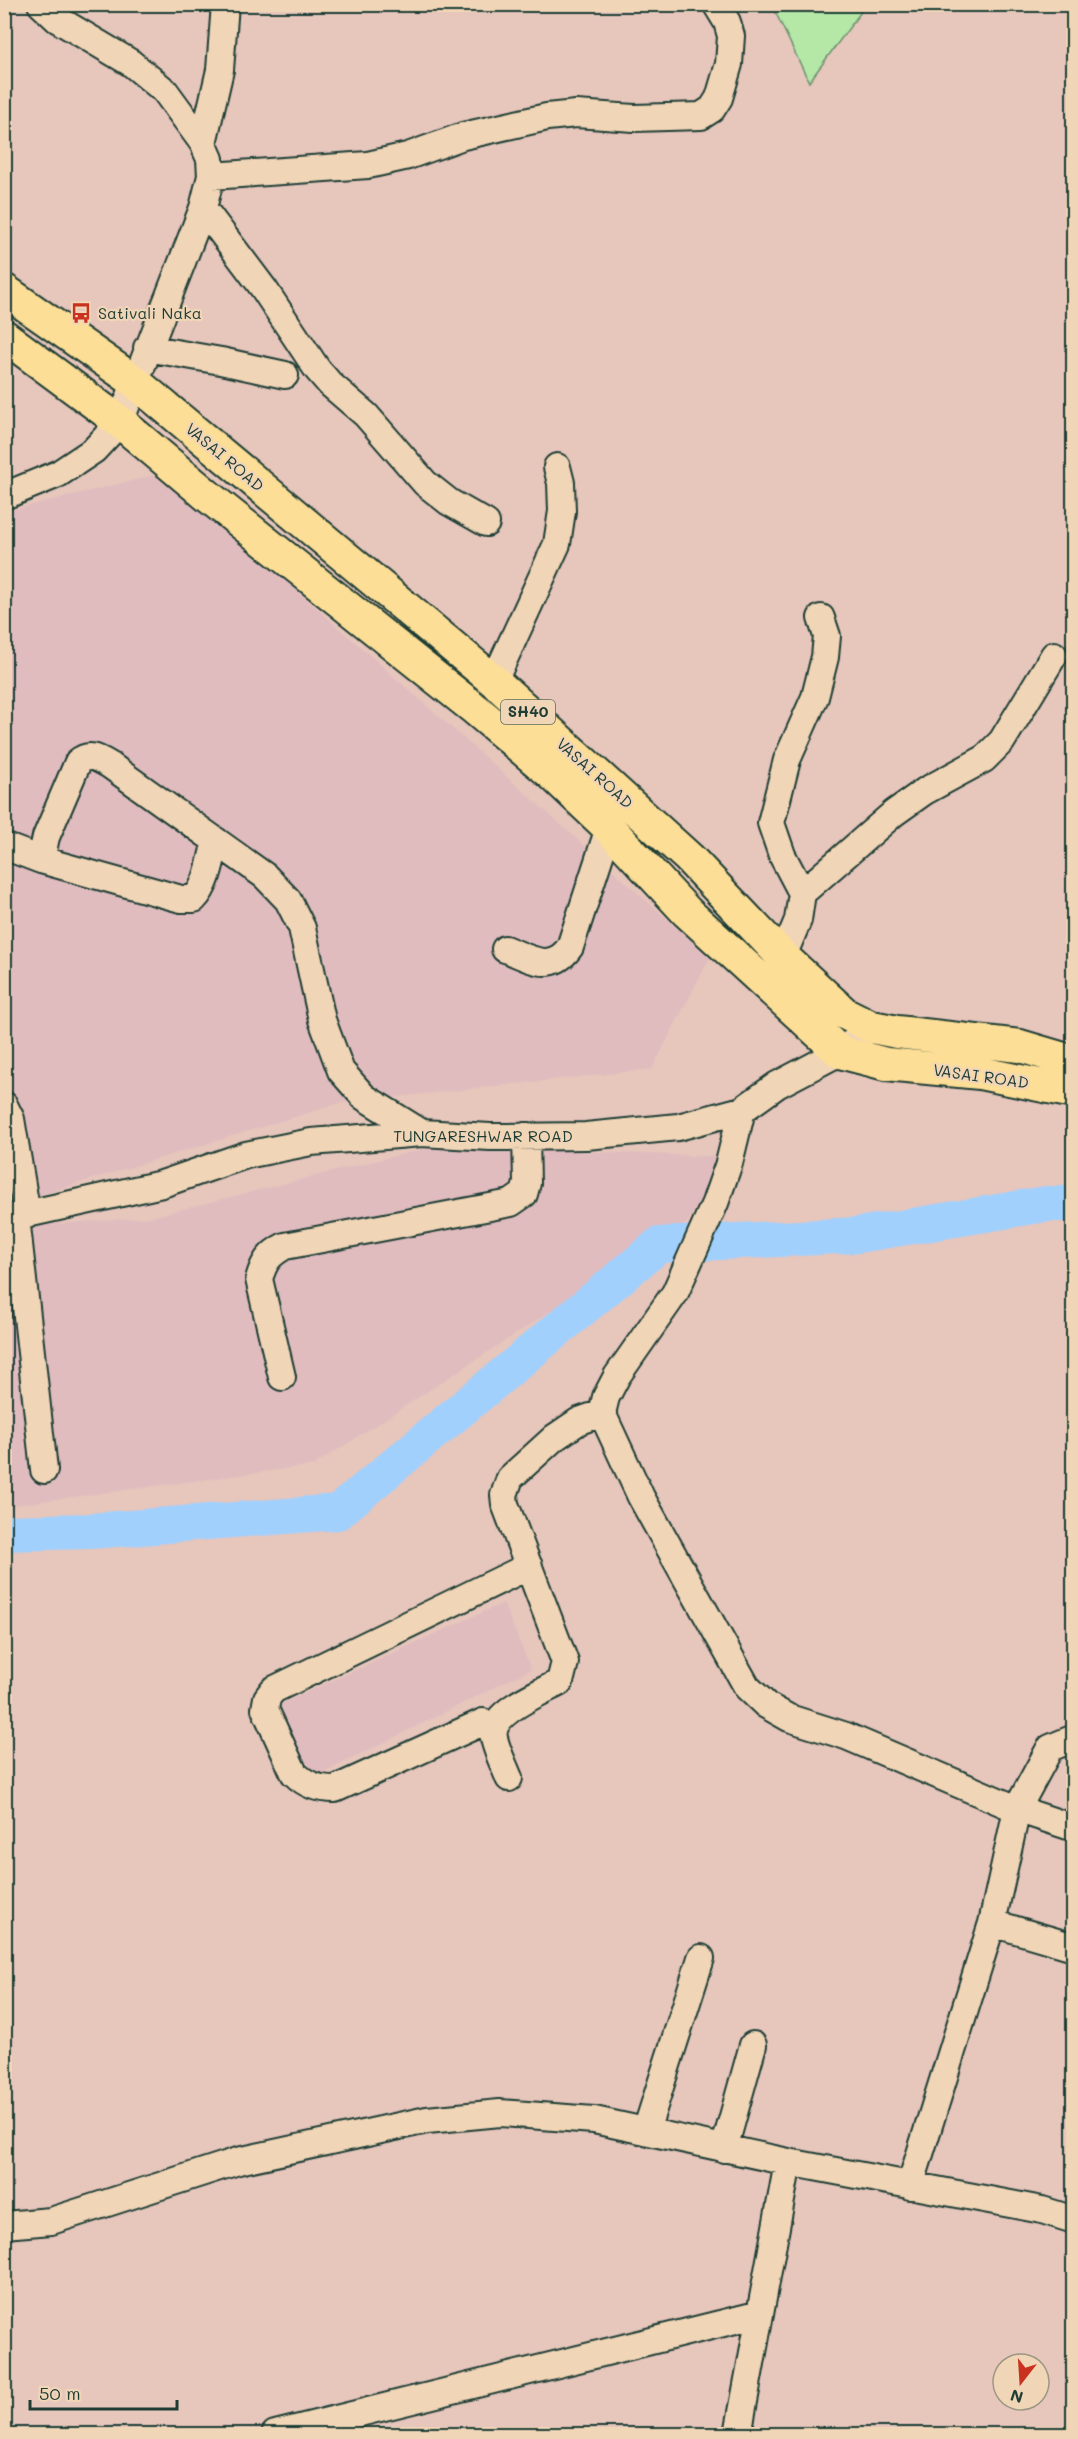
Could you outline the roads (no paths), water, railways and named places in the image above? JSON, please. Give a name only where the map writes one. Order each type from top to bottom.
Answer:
[{"type":"main road","name":"VASAI ROAD","points":[[4,290],[134,381],[494,681],[689,858],[780,954],[844,1013],[872,1027],[1020,1046],[1074,1062]]},
{"type":"main road","name":"VASAI ROAD","points":[[4,336],[120,422],[209,497],[475,709],[551,773],[609,828],[687,912],[840,1052],[886,1064],[980,1073],[1074,1092]]},
{"type":"street","points":[[4,496],[58,474],[94,450],[120,422],[203,208],[211,176],[210,159],[203,143],[165,91],[131,63],[57,19],[41,4]]},
{"type":"street","points":[[203,143],[220,70],[225,4]]},
{"type":"street","points":[[211,176],[368,165],[408,156],[463,135],[547,117],[576,114],[634,118],[701,116],[712,109],[719,98],[729,64],[731,36],[727,22],[716,4]]},
{"type":"street","points":[[203,208],[264,289],[317,369],[330,384],[366,415],[425,483],[449,502],[486,523]]},
{"type":"street","points":[[147,348],[285,375]]},
{"type":"street","points":[[494,681],[557,544],[562,511],[561,483],[557,467]]},
{"type":"street","points":[[780,954],[788,944],[798,920],[802,893],[782,855],[771,824],[787,760],[815,697],[825,657],[827,636],[821,618]]},
{"type":"street","points":[[802,893],[894,813],[925,791],[984,759],[1002,741],[1054,655]]},
{"type":"street","points":[[41,860],[46,837],[78,762],[84,757],[94,757],[111,766],[265,876],[288,900],[302,928],[322,1020],[341,1071],[364,1098],[422,1133]]},
{"type":"street","points":[[505,949],[542,963],[554,962],[563,957],[570,947],[609,828]]},
{"type":"street","points":[[4,846],[41,860],[181,899],[194,899],[204,882],[216,841]]},
{"type":"street","name":"TUNGARESHWAR ROAD","points":[[16,1217],[162,1184],[246,1155],[311,1142],[422,1133],[490,1137],[586,1136],[678,1127],[742,1110],[777,1085],[840,1052],[872,1027]]},
{"type":"street","points":[[4,1105],[11,1119],[16,1217],[45,1470]]},
{"type":"street","points":[[742,1110],[729,1163],[715,1203],[675,1293],[617,1376],[606,1397],[602,1413],[641,1497],[747,1687],[766,1705],[789,1718],[846,1736],[1017,1809],[1074,1828]]},
{"type":"street","points":[[282,1377],[259,1279],[271,1253],[285,1246],[511,1203],[524,1194],[527,1183],[526,1136]]},
{"type":"street","points":[[509,1778],[493,1736],[495,1724],[501,1714],[560,1682],[566,1662],[505,1504],[504,1494],[510,1478],[554,1438],[579,1421],[602,1413]]},
{"type":"street","points":[[483,1722],[335,1789],[318,1788],[301,1780],[294,1773],[265,1709],[267,1698],[273,1690],[529,1566]]},
{"type":"street","points":[[910,2186],[992,1923],[1017,1809],[1050,1748],[1074,1738]]},
{"type":"street","points":[[992,1923],[1074,1947]]},
{"type":"street","points":[[646,2131],[701,1958]]},
{"type":"street","points":[[724,2149],[753,2044]]},
{"type":"street","points":[[4,2225],[51,2221],[238,2161],[427,2120],[500,2113],[594,2120],[788,2162],[1042,2210],[1074,2220]]},
{"type":"street","points":[[738,2434],[788,2162]]},
{"type":"street","points":[[275,2434],[760,2314]]},
{"type":"waterway","points":[[4,1533],[90,1531],[338,1512],[659,1245],[858,1235],[1046,1204],[1074,1204]]},
{"type":"place","name":"Sativali Naka","points":[[81,313]]}]
